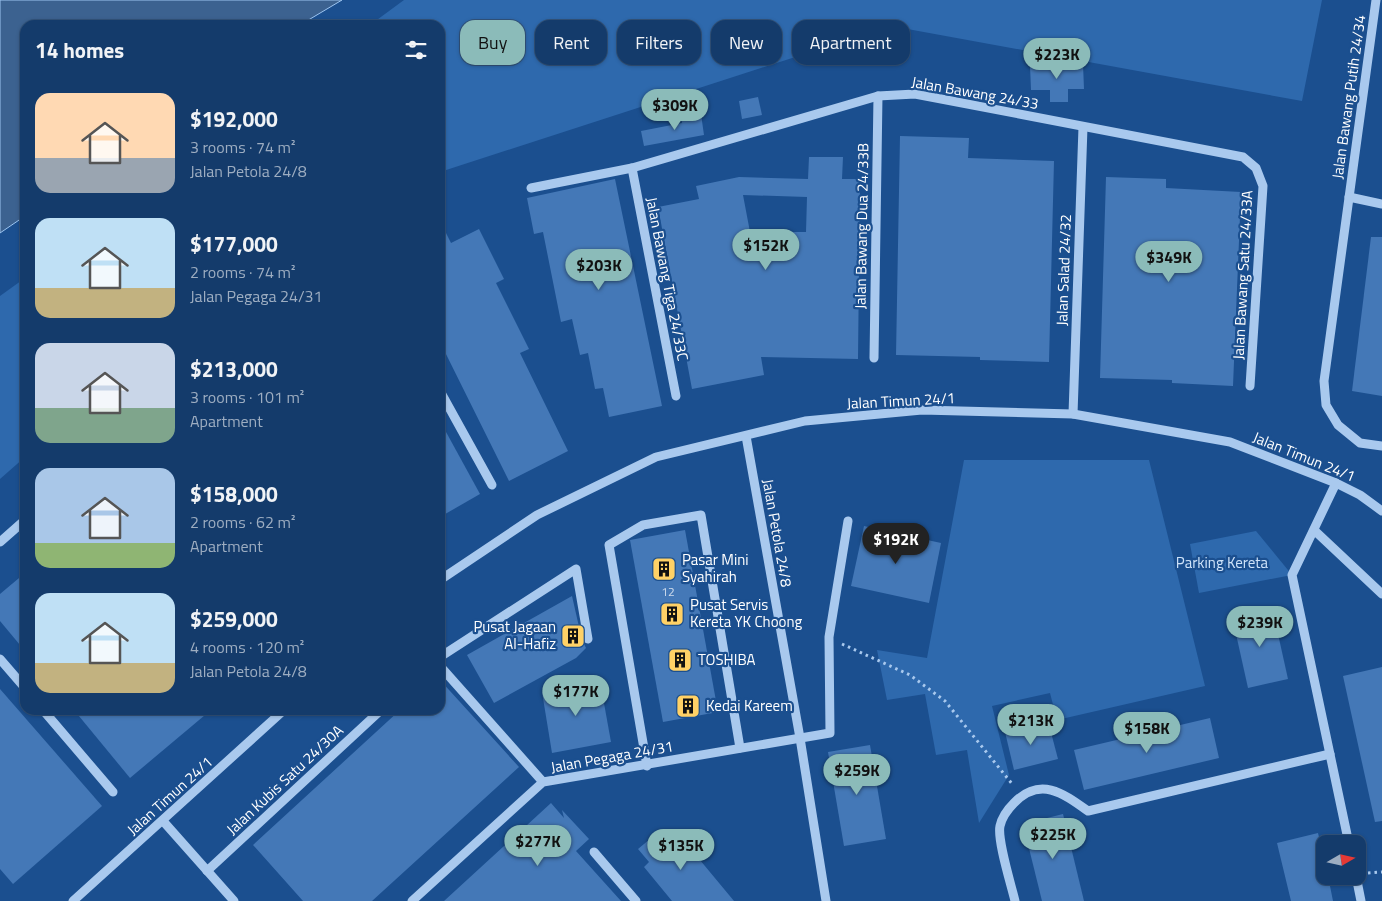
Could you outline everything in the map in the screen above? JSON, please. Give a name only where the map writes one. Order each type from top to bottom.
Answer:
[{"type":"street","name":"Jalan Bawang Putih 24/34","points":[[1376,0],[1324,381],[1326,405],[1338,425],[1360,443],[1382,446]]},
{"type":"street","name":"Jalan Bawang 24/33","points":[[531,188],[632,168],[878,96],[916,94],[1243,157],[1256,168]]},
{"type":"street","name":"Jalan Bawang Dua 24/33B","points":[[874,358],[878,96]]},
{"type":"street","name":"Jalan Salad 24/32","points":[[1073,414],[1083,127]]},
{"type":"street","name":"Jalan Bawang Tiga 24/33C","points":[[632,168],[676,396]]},
{"type":"street","name":"Jalan Bawang Satu 24/33A","points":[[1250,386],[1263,186],[1256,168]]},
{"type":"street","points":[[1349,198],[1382,204]]},
{"type":"street","points":[[445,400],[492,485]]},
{"type":"street","name":"Jalan Timun 24/1","points":[[445,577],[537,515],[656,457],[805,421],[922,410],[1073,414],[1230,442],[1336,483],[1360,495],[1382,511]]},
{"type":"street","name":"Jalan Petola 24/8","points":[[746,436],[800,738],[826,901]]},
{"type":"street","points":[[1336,483],[1292,574],[1347,835]]},
{"type":"street","points":[[647,766],[609,545],[643,525],[701,515],[740,748]]},
{"type":"street","points":[[829,637],[848,521]]},
{"type":"street","points":[[0,542],[20,524]]},
{"type":"street","points":[[1314,530],[1382,594]]},
{"type":"street","points":[[445,654],[576,569],[588,639]]},
{"type":"street","name":"Jalan Pegaga 24/31","points":[[412,901],[543,782],[647,766],[830,733],[829,637]]},
{"type":"street","points":[[0,659],[20,682]]},
{"type":"street","points":[[445,672],[543,782]]},
{"type":"street","points":[[47,715],[113,792]]},
{"type":"street","name":"Jalan Timun 24/1","points":[[73,901],[279,715]]},
{"type":"street","name":"Jalan Kubis Satu 24/30A","points":[[207,870],[376,715]]},
{"type":"street","points":[[1015,901],[1000,838],[1000,826],[1007,810],[1022,794],[1036,788],[1051,789],[1068,796],[1088,811],[1330,754]]},
{"type":"street","points":[[163,821],[234,901]]},
{"type":"street","points":[[594,852],[636,901]]},
{"type":"street","points":[[1358,885],[1361,901]]},
{"type":"path","points":[[829,637],[910,674],[945,701],[1022,794]]},
{"type":"green space","points":[[404,0],[1322,0],[1302,101],[910,29],[910,20],[792,20],[792,58],[782,61],[782,20],[711,20],[711,65],[771,65],[445,170],[445,20],[377,20]]},
{"type":"green space","points":[[20,282],[20,461],[0,479],[0,296]]},
{"type":"green space","points":[[964,460],[1149,460],[1205,686],[1057,720],[1050,693],[992,706],[1009,775],[979,823],[967,750],[936,755],[925,694],[887,700],[877,650],[927,658]]},
{"type":"green space","name":"Parking Kereta","points":[[1256,531],[1292,575],[1199,593],[1190,544]]},
{"type":"shaded area","points":[[0,0],[342,0],[308,20],[20,20],[20,219],[0,233]]},
{"type":"building","points":[[1083,64],[1084,89],[1068,89],[1068,102],[1050,102],[1050,90],[1031,90],[1030,66]]},
{"type":"building","points":[[758,97],[762,115],[742,119],[739,101]]},
{"type":"building","points":[[701,114],[704,135],[644,146],[641,131],[682,123],[681,117]]},
{"type":"building","points":[[900,136],[969,138],[968,158],[1054,161],[1049,362],[980,360],[980,357],[896,355]]},
{"type":"building","points":[[809,157],[843,157],[842,179],[860,179],[858,359],[761,357],[764,375],[692,389],[658,207],[699,199],[696,186],[739,177],[808,179]],"holes":[[[743,195],[807,197],[806,232],[750,232]]]},
{"type":"building","points":[[1106,177],[1166,179],[1166,188],[1241,192],[1233,386],[1172,383],[1172,380],[1100,378]]},
{"type":"building","points":[[615,179],[662,406],[609,417],[603,388],[595,389],[588,353],[580,355],[572,319],[561,322],[543,232],[534,234],[527,198]]},
{"type":"building","points":[[479,229],[504,279],[496,283],[529,349],[520,353],[568,451],[509,481],[445,352],[445,231],[451,243]]},
{"type":"building","points":[[1371,237],[1382,237],[1382,396],[1352,391]]},
{"type":"building","points":[[445,430],[480,494],[445,514]]},
{"type":"building","points":[[864,526],[941,543],[929,603],[851,586]]},
{"type":"building","points":[[685,530],[718,712],[663,722],[630,540]]},
{"type":"building","points":[[20,577],[20,645],[0,621],[0,594]]},
{"type":"building","points":[[572,596],[582,640],[586,648],[576,658],[494,703],[467,655]]},
{"type":"building","points":[[1272,607],[1288,679],[1248,688],[1232,616]]},
{"type":"building","points":[[1382,667],[1382,821],[1375,822],[1343,676]]},
{"type":"building","points":[[600,681],[611,742],[552,753],[542,692]]},
{"type":"building","points":[[445,686],[519,767],[372,901],[303,901],[253,845],[395,715],[445,715]]},
{"type":"building","points":[[0,689],[20,712],[20,715],[23,715],[102,806],[13,884],[0,869]]},
{"type":"building","points":[[78,715],[205,715],[130,778]]},
{"type":"building","points":[[1210,718],[1219,758],[1084,790],[1074,750]]},
{"type":"building","points":[[1048,721],[1058,759],[1014,770],[1005,732]]},
{"type":"building","points":[[870,745],[886,839],[844,846],[828,752]]},
{"type":"building","points":[[551,803],[564,818],[562,810],[589,839],[576,851],[621,901],[444,901]]},
{"type":"building","points":[[1063,814],[1084,901],[1042,901],[1023,824]]},
{"type":"building","points":[[662,829],[673,843],[680,836],[734,901],[672,901],[644,867],[649,862],[638,849]]},
{"type":"building","points":[[1318,833],[1318,835],[1316,835],[1316,885],[1330,885],[1333,901],[1291,901],[1277,843]]},
{"type":"place","name":"Pasar Mini Syahirah","points":[[664,569]]},
{"type":"place","name":"Pusat Servis Kereta YK Choong","points":[[672,614]]},
{"type":"place","name":"Pusat Jagaan Al-Hafiz","points":[[573,636]]},
{"type":"place","name":"TOSHIBA","points":[[680,660]]},
{"type":"place","name":"Kedai Kareem","points":[[688,706]]}]
